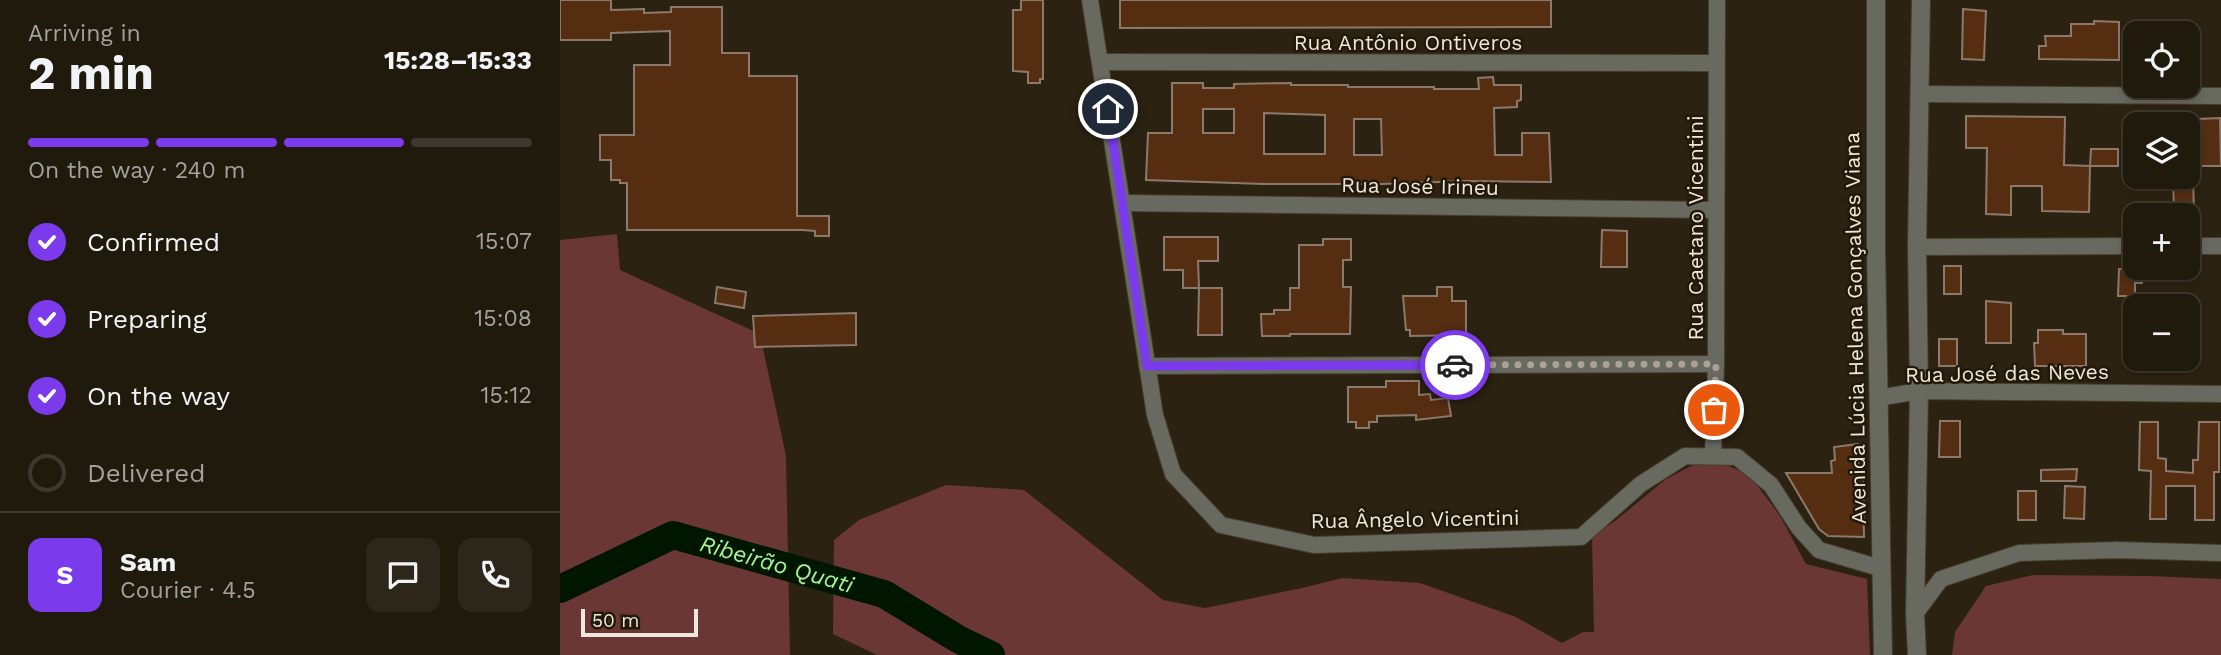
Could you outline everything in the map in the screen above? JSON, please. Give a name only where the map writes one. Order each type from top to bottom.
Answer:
[{"type":"street","name":"Rua Ângelo Vicentini","points":[[1090,0],[1154,415],[1174,474],[1221,525],[1314,545],[1581,537],[1641,484],[1685,456],[1737,457],[1771,485],[1800,528],[1819,550],[1880,568]]},
{"type":"street","name":"Rua Caetano Vicentini","points":[[1713,456],[1716,364],[1717,0]]},
{"type":"street","name":"Avenida Lúcia Helena Gonçalves Viana","points":[[1876,0],[1878,398],[1883,655]]},
{"type":"street","points":[[1917,655],[1917,247],[1921,0]]},
{"type":"street","name":"Rua Antônio Ontiveros","points":[[1100,62],[1716,64]]},
{"type":"street","points":[[1919,94],[2221,96]]},
{"type":"street","name":"Rua José Irineu","points":[[1123,203],[1716,210]]},
{"type":"street","points":[[1917,247],[2123,246]]},
{"type":"street","points":[[2200,246],[2221,246]]},
{"type":"street","points":[[1147,366],[1716,364]]},
{"type":"street","name":"Rua José das Neves","points":[[1878,398],[1919,391],[2221,394]]},
{"type":"street","points":[[1915,614],[1941,579],[2019,553],[2117,550],[2221,553]]},
{"type":"shaded area","points":[[617,234],[620,270],[760,334],[786,456],[790,655],[560,655],[560,240]]},
{"type":"shaded area","points":[[1697,463],[1726,465],[1749,474],[1780,516],[1806,564],[1867,579],[1870,655],[877,655],[833,634],[834,540],[859,520],[946,485],[1024,490],[1163,600],[1205,608],[1342,578],[1420,583],[1516,617],[1562,643],[1583,632],[1594,632],[1592,536],[1615,521],[1666,479]]},
{"type":"shaded area","points":[[2033,575],[2221,579],[2221,655],[1952,655],[1955,632],[1986,586]]},
{"type":"building","points":[[560,0],[611,0],[611,10],[644,9],[644,13],[671,12],[671,7],[722,7],[722,53],[749,53],[749,76],[797,76],[797,216],[829,216],[829,236],[815,236],[815,231],[803,230],[627,230],[627,183],[611,180],[611,160],[600,160],[600,135],[634,135],[634,65],[670,65],[670,31],[611,33],[611,40],[560,40]]},
{"type":"building","points":[[1021,0],[1043,0],[1043,79],[1040,79],[1040,83],[1028,83],[1028,72],[1013,71],[1013,10],[1021,10]]},
{"type":"building","points":[[1120,0],[1551,0],[1551,27],[1120,28]]},
{"type":"building","points":[[1963,9],[1986,11],[1984,60],[1962,59]]},
{"type":"building","points":[[2094,21],[2119,22],[2119,60],[2039,59],[2039,46],[2046,46],[2045,36],[2071,36],[2071,24],[2094,24]]},
{"type":"building","points":[[1493,77],[1494,85],[1521,85],[1521,100],[1517,101],[1517,107],[1494,108],[1495,155],[1522,155],[1522,133],[1549,133],[1551,182],[1264,184],[1146,180],[1148,133],[1172,133],[1172,83],[1203,83],[1203,88],[1234,88],[1234,84],[1291,83],[1348,87],[1479,89],[1478,78]],"holes":[[[1203,109],[1234,109],[1234,133],[1203,133]],[[1264,113],[1325,115],[1325,154],[1264,154]],[[1354,119],[1381,119],[1382,155],[1354,155]]]},
{"type":"building","points":[[1966,116],[2065,117],[2064,165],[2090,166],[2089,212],[2042,211],[2042,186],[2011,186],[2011,215],[1986,214],[1987,148],[1966,148]]},
{"type":"building","points":[[2220,118],[2221,166],[2200,166],[2200,119]]},
{"type":"building","points":[[2091,149],[2118,149],[2118,166],[2090,166]]},
{"type":"building","points":[[2173,189],[2193,189],[2194,203],[2174,203]]},
{"type":"building","points":[[1602,230],[1627,231],[1627,267],[1601,267]]},
{"type":"building","points":[[1164,237],[1218,237],[1218,261],[1198,261],[1199,288],[1183,288],[1183,270],[1164,270]]},
{"type":"building","points":[[1323,239],[1351,239],[1351,260],[1343,260],[1343,287],[1351,287],[1350,334],[1262,336],[1261,314],[1274,314],[1274,310],[1290,310],[1290,288],[1299,288],[1299,245],[1323,245]]},
{"type":"building","points":[[1944,266],[1961,266],[1961,294],[1944,294]]},
{"type":"building","points":[[2119,269],[2123,269],[2123,280],[2142,280],[2142,283],[2135,283],[2135,294],[2118,296]]},
{"type":"building","points":[[717,287],[746,292],[744,308],[715,303]]},
{"type":"building","points":[[1437,287],[1452,287],[1452,301],[1466,301],[1466,335],[1410,336],[1410,330],[1406,330],[1403,296],[1437,296]]},
{"type":"building","points":[[1199,288],[1222,288],[1222,335],[1198,335]]},
{"type":"building","points":[[1986,301],[2011,303],[2011,343],[1986,343]]},
{"type":"building","points":[[856,313],[856,345],[755,347],[753,316]]},
{"type":"building","points":[[2038,330],[2086,334],[2086,366],[2035,366],[2034,343],[2038,343]]},
{"type":"building","points":[[1939,339],[1957,339],[1957,366],[1939,366]]},
{"type":"building","points":[[1386,381],[1419,381],[1419,395],[1430,394],[1431,400],[1448,398],[1451,416],[1416,420],[1416,415],[1377,416],[1377,422],[1369,422],[1369,428],[1356,428],[1356,422],[1348,422],[1348,387],[1386,387]]},
{"type":"building","points":[[1940,421],[1960,421],[1960,457],[1939,457]]},
{"type":"building","points":[[2140,422],[2158,422],[2158,458],[2166,459],[2166,471],[2193,473],[2193,460],[2198,460],[2199,422],[2219,422],[2219,472],[2214,472],[2214,520],[2195,520],[2195,486],[2166,486],[2166,519],[2150,519],[2151,471],[2139,470]]},
{"type":"building","points":[[1858,444],[1859,474],[1863,475],[1864,537],[1828,536],[1819,529],[1786,473],[1832,473],[1834,447]]},
{"type":"building","points":[[2077,469],[2076,481],[2041,481],[2041,470]]},
{"type":"building","points":[[2065,486],[2085,487],[2084,519],[2064,518]]},
{"type":"building","points":[[2018,491],[2036,491],[2036,520],[2018,520]]},
{"type":"waterway","name":"Ribeirão Quati","points":[[560,589],[673,535],[884,594],[958,639],[991,655]]},
{"type":"way so far","points":[[1455,365],[1716,364],[1714,410]]},
{"type":"route","points":[[1108,109],[1147,366],[1455,365]]}]
